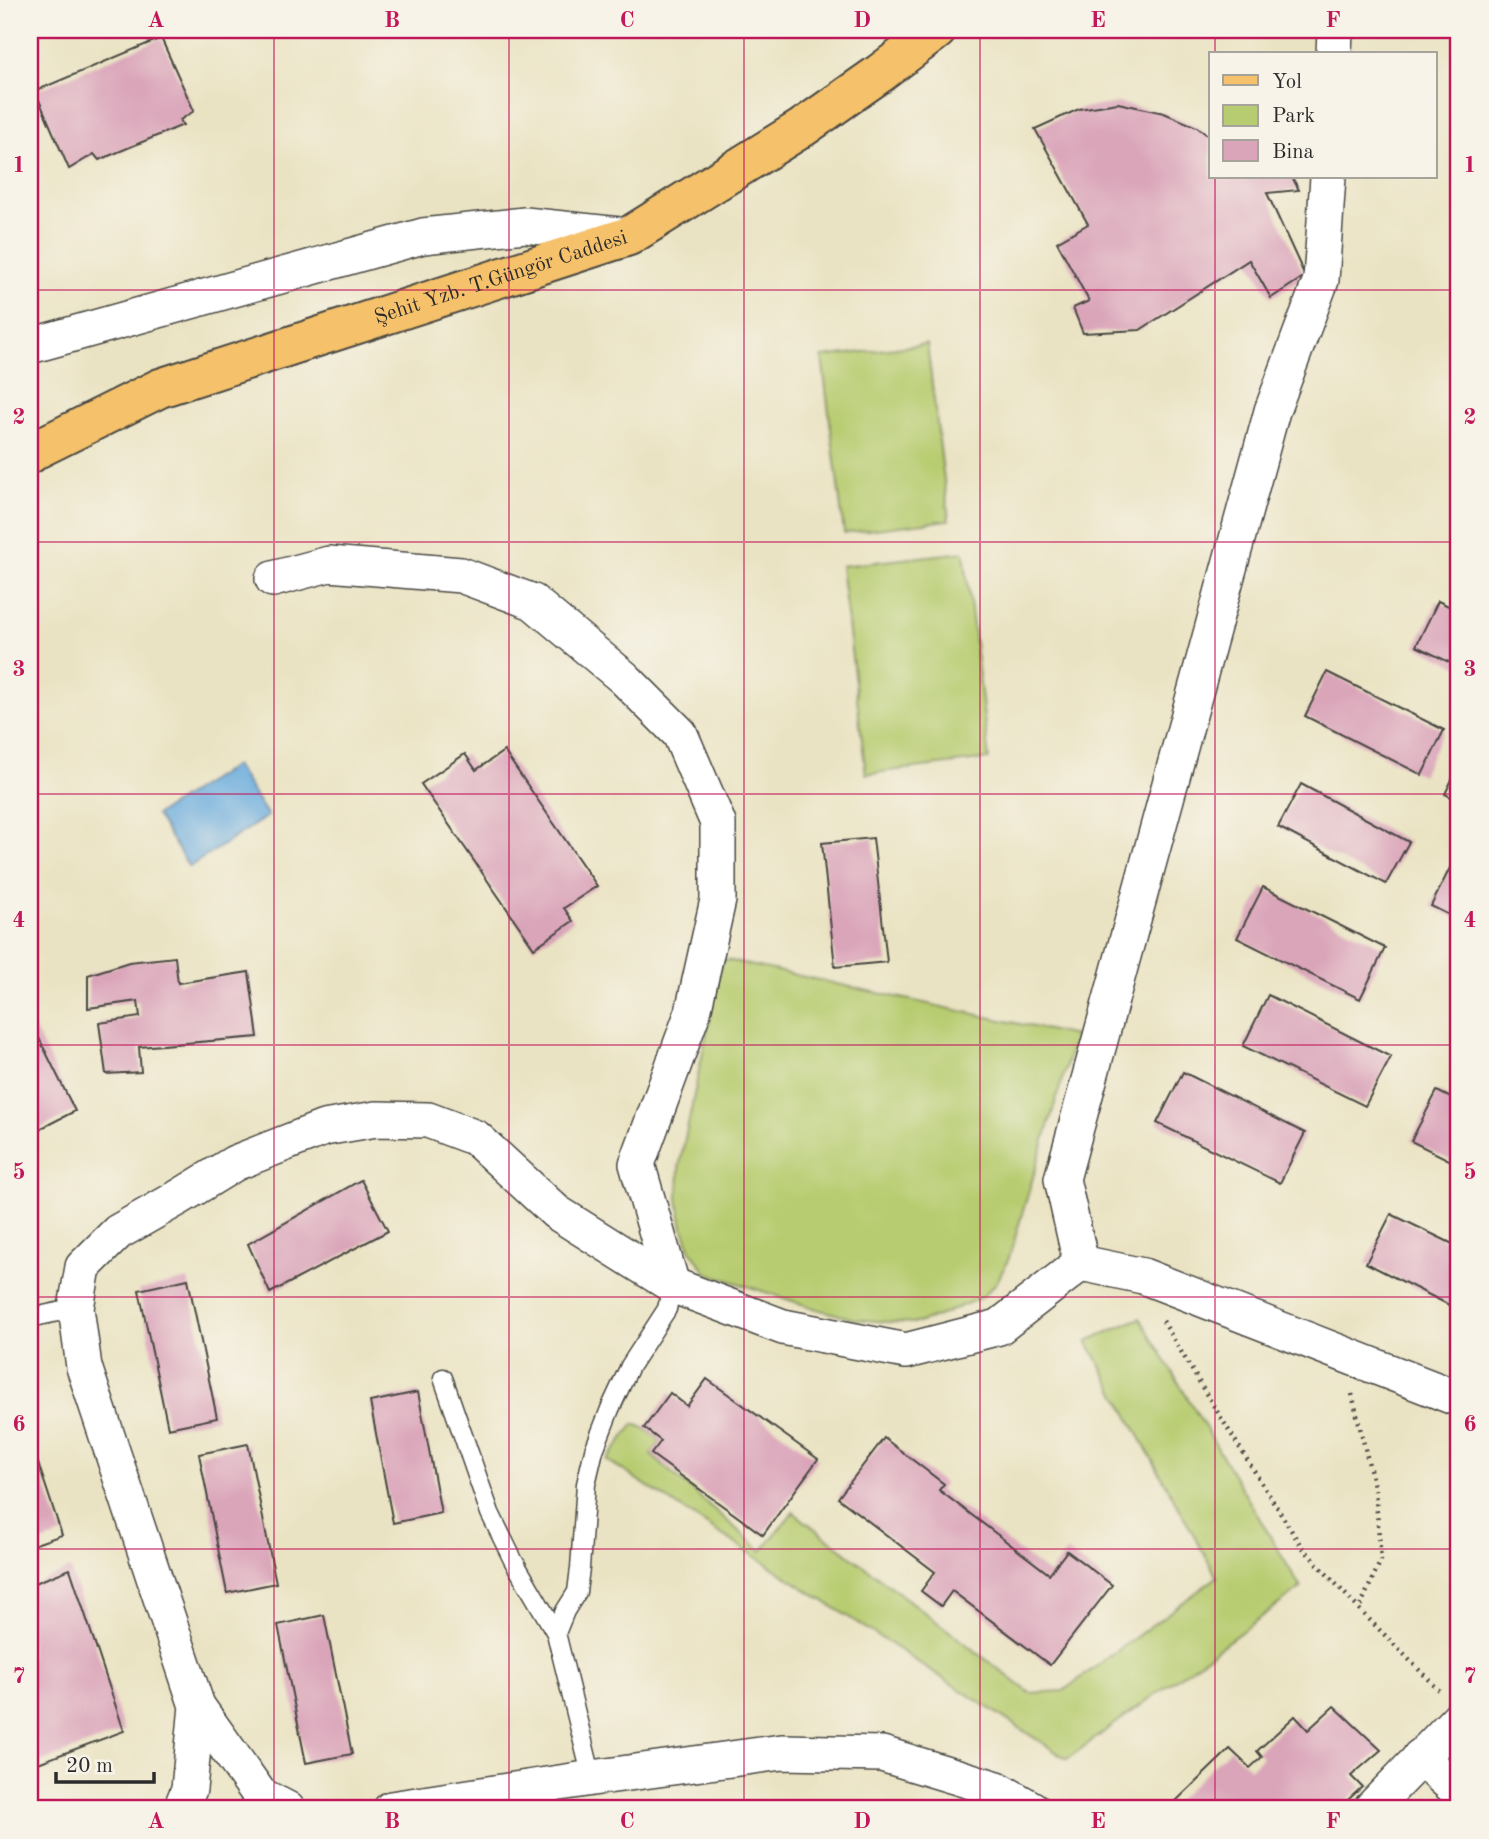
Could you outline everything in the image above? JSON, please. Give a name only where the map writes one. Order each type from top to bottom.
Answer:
[{"type":"main road","name":"Şehit Yzb. T.Güngör Caddesi","points":[[30,454],[160,388],[629,236],[802,128],[920,35]]},
{"type":"street","points":[[1334,52],[1335,30]]},
{"type":"street","points":[[1081,1263],[1062,1179],[1272,411],[1321,280],[1328,178]]},
{"type":"street","points":[[30,346],[423,236],[525,225],[629,236]]},
{"type":"street","points":[[273,579],[329,564],[461,575],[533,602],[624,678],[681,734],[719,823],[719,900],[693,1012],[637,1164],[672,1285]]},
{"type":"street","points":[[287,1809],[260,1795],[197,1706],[84,1367],[76,1308],[83,1267],[118,1232],[234,1163],[324,1128],[376,1119],[428,1120],[476,1138],[555,1212],[672,1285],[783,1327],[906,1352],[999,1327],[1081,1263],[1143,1276],[1459,1399]]},
{"type":"street","points":[[1371,1809],[1420,1758],[1450,1705]]},
{"type":"street","points":[[181,1809],[188,1789],[197,1706]]},
{"type":"street","points":[[391,1809],[782,1752],[882,1754],[997,1789],[1032,1809]]},
{"type":"street","points":[[1420,1758],[1459,1792]]},
{"type":"lane","points":[[555,1633],[577,1592],[586,1484],[594,1450],[630,1366],[667,1309],[672,1285]]},
{"type":"lane","points":[[30,1318],[76,1308]]},
{"type":"lane","points":[[443,1378],[491,1513],[513,1560],[555,1633],[592,1778]]},
{"type":"path","points":[[1143,1276],[1166,1328],[1301,1546],[1450,1705]]},
{"type":"path","points":[[1343,1354],[1375,1490],[1381,1560],[1359,1609]]},
{"type":"green space","points":[[927,344],[949,520],[844,533],[822,357]]},
{"type":"green space","points":[[964,552],[989,759],[866,774],[841,566]]},
{"type":"green space","points":[[722,959],[1075,1036],[1009,1258],[997,1282],[982,1297],[918,1323],[887,1322],[854,1319],[817,1309],[707,1273],[691,1251],[683,1229],[678,1199],[679,1168]]},
{"type":"green space","points":[[1140,1318],[1301,1588],[1067,1759],[607,1460],[634,1424],[644,1428],[661,1441],[651,1455],[762,1551],[793,1512],[1030,1693],[1063,1691],[1217,1577],[1087,1341]]},
{"type":"water","points":[[235,765],[268,816],[189,867],[156,815]]},
{"type":"building","points":[[161,38],[194,111],[180,120],[183,125],[99,160],[94,154],[69,169],[35,91]]},
{"type":"building","points":[[1118,103],[1164,113],[1197,127],[1209,136],[1209,178],[1293,178],[1299,190],[1267,193],[1305,276],[1271,298],[1249,260],[1140,330],[1083,333],[1073,308],[1089,301],[1057,242],[1088,224],[1035,129],[1079,109]]},
{"type":"building","points":[[1438,601],[1459,611],[1459,667],[1416,646]]},
{"type":"building","points":[[1327,672],[1444,730],[1422,775],[1305,716]]},
{"type":"building","points":[[504,751],[597,886],[564,908],[573,921],[534,948],[421,784],[465,754],[476,770]]},
{"type":"building","points":[[1459,765],[1459,801],[1445,794]]},
{"type":"building","points":[[1301,784],[1409,842],[1386,884],[1278,827]]},
{"type":"building","points":[[873,838],[887,962],[835,967],[822,843]]},
{"type":"building","points":[[1452,864],[1459,868],[1459,920],[1431,906]]},
{"type":"building","points":[[1263,887],[1385,948],[1360,999],[1237,938]]},
{"type":"building","points":[[175,957],[178,983],[249,972],[258,1037],[139,1047],[141,1072],[106,1074],[99,1023],[140,1017],[138,1001],[88,1008],[88,975],[129,962]]},
{"type":"building","points":[[1268,995],[1391,1057],[1365,1106],[1243,1046]]},
{"type":"building","points":[[30,1020],[75,1111],[30,1134]]},
{"type":"building","points":[[1183,1072],[1305,1133],[1280,1183],[1157,1123]]},
{"type":"building","points":[[1437,1091],[1459,1102],[1459,1165],[1411,1141]]},
{"type":"building","points":[[361,1180],[388,1231],[270,1293],[248,1244]]},
{"type":"building","points":[[1391,1214],[1459,1247],[1459,1310],[1366,1263]]},
{"type":"building","points":[[188,1279],[217,1418],[168,1428],[139,1290]]},
{"type":"building","points":[[707,1379],[818,1459],[763,1535],[651,1454],[661,1441],[644,1428],[670,1393],[687,1406]]},
{"type":"building","points":[[418,1392],[441,1513],[393,1523],[370,1402]]},
{"type":"building","points":[[884,1438],[944,1484],[939,1490],[1049,1574],[1067,1551],[1112,1585],[1050,1665],[952,1591],[941,1606],[921,1591],[935,1572],[838,1498]]},
{"type":"building","points":[[30,1439],[62,1535],[30,1546]]},
{"type":"building","points":[[248,1444],[276,1583],[227,1593],[199,1454]]},
{"type":"building","points":[[70,1569],[124,1731],[30,1766],[30,1585]]},
{"type":"building","points":[[324,1615],[352,1754],[306,1763],[278,1625]]},
{"type":"building","points":[[1334,1706],[1381,1750],[1351,1776],[1362,1787],[1338,1809],[1184,1809],[1176,1801],[1230,1749],[1250,1768],[1262,1757],[1257,1751],[1295,1716],[1308,1730]]}]
